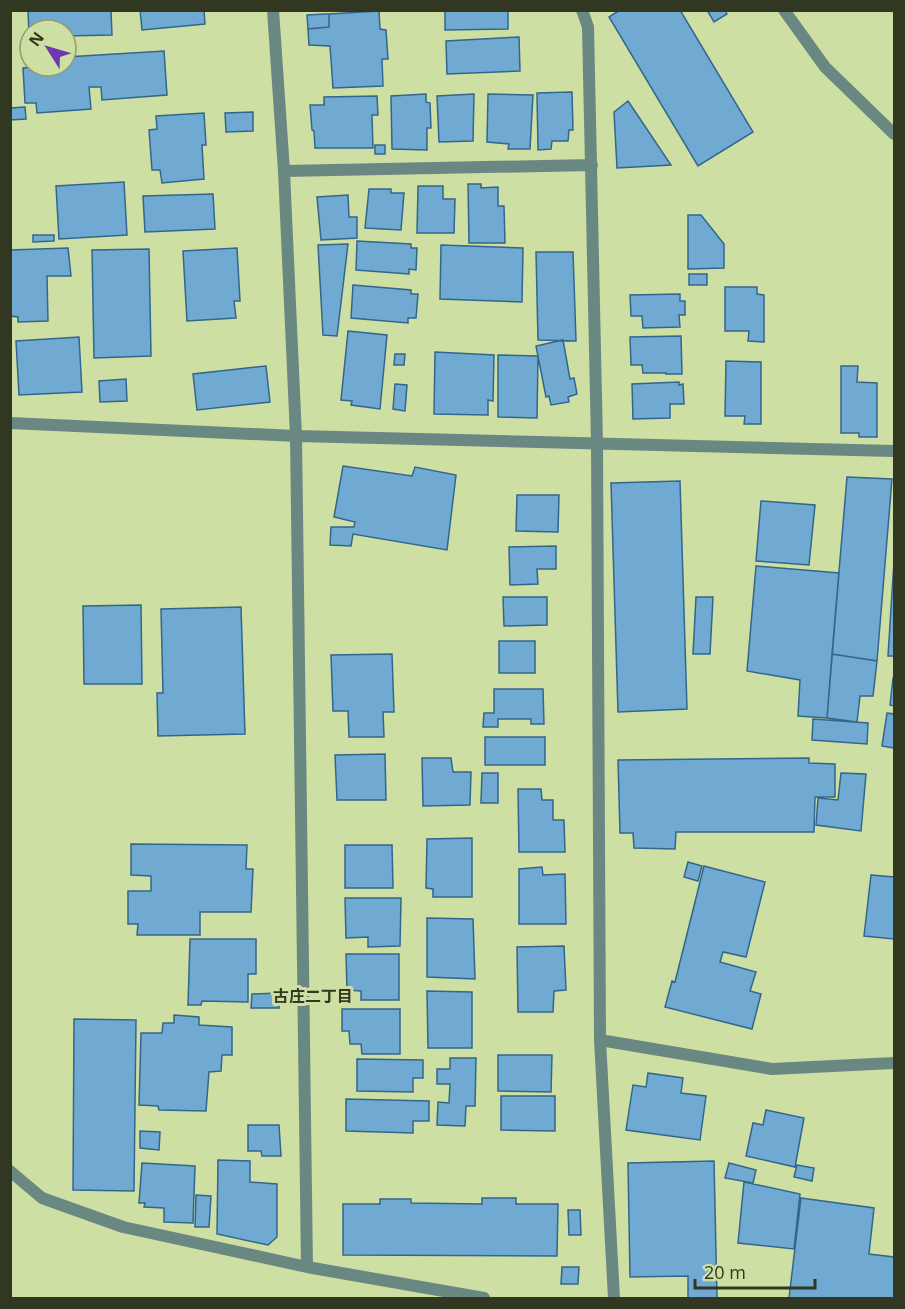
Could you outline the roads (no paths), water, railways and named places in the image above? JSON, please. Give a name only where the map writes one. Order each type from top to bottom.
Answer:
[{"type":"street","points":[[273,10],[284,171],[296,436],[307,1266]]},
{"type":"street","points":[[582,10],[588,27],[597,444],[600,1040],[614,1299]]},
{"type":"street","points":[[784,10],[825,67],[894,134]]},
{"type":"street","points":[[284,171],[592,165]]},
{"type":"street","points":[[10,423],[296,436],[894,451]]},
{"type":"street","points":[[600,1040],[772,1069],[894,1063]]},
{"type":"street","points":[[10,1171],[42,1198],[123,1227],[307,1266],[484,1299]]},
{"type":"district","name":"古庄二丁目","points":[[313,996]]}]
